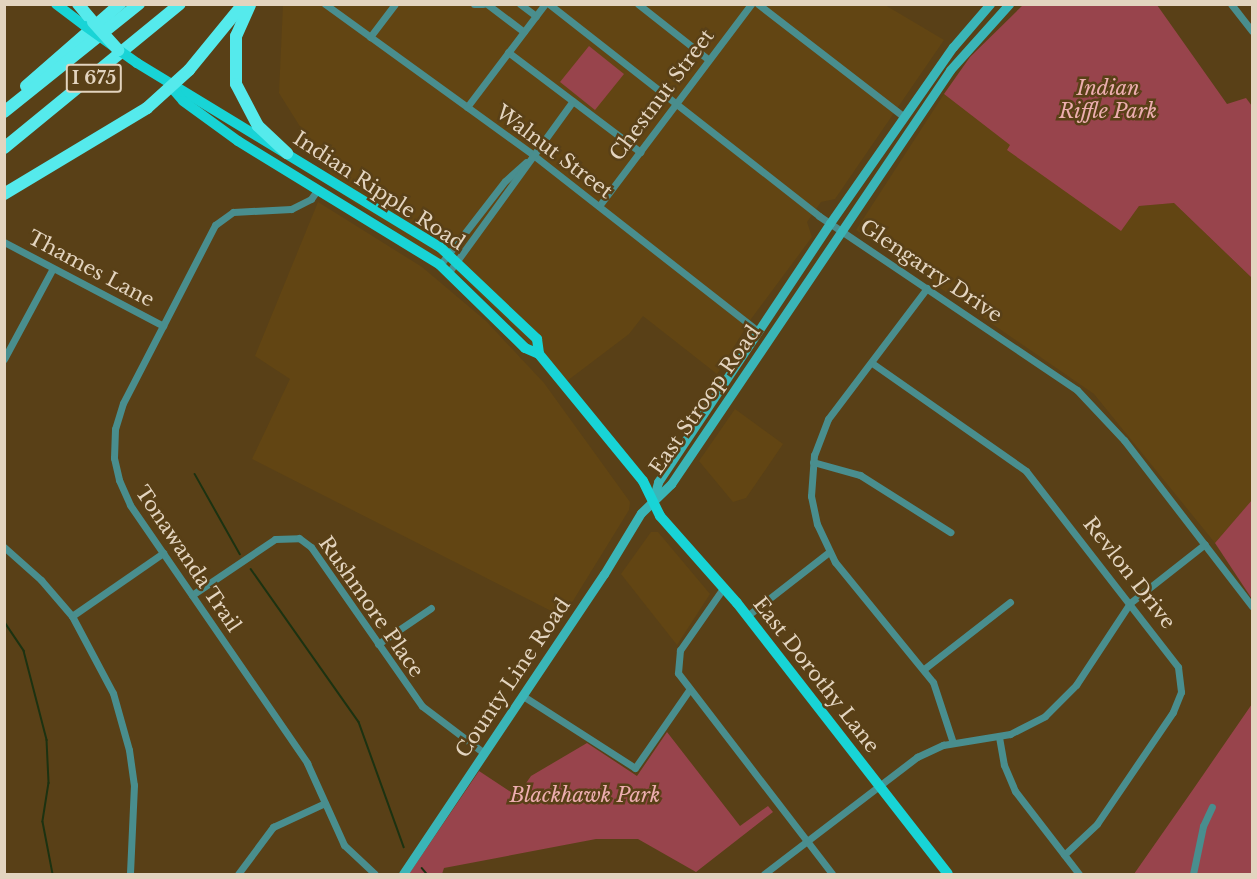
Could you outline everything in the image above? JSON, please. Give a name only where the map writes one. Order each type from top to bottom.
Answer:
[{"type":"highway","points":[[78,4],[89,24],[118,50]]},
{"type":"highway","points":[[4,110],[120,4]]},
{"type":"highway","name":"I 675","points":[[4,110],[139,4]]},
{"type":"highway","name":"I 675","points":[[4,148],[180,4]]},
{"type":"highway","points":[[4,194],[138,113],[171,87],[243,4]]},
{"type":"highway","points":[[251,4],[236,36],[237,84],[258,126],[287,153]]},
{"type":"main road","points":[[56,4],[89,24]]},
{"type":"main road","name":"East Stroop Road","points":[[653,501],[658,482],[830,223],[953,47],[990,4]]},
{"type":"main road","name":"East Stroop Road","points":[[653,501],[671,484],[950,70],[1007,5]]},
{"type":"main road","name":"Indian Ripple Road","points":[[118,50],[171,87],[200,115],[449,272],[525,348],[539,354],[643,481],[653,501]]},
{"type":"main road","name":"Indian Ripple Road","points":[[171,87],[206,103],[345,186],[448,254],[537,339],[539,354]]},
{"type":"main road","points":[[314,187],[321,179],[334,187],[345,186]]},
{"type":"main road","points":[[705,413],[722,409],[729,375]]},
{"type":"main road","name":"East Dorothy Lane","points":[[653,501],[660,516],[724,587],[948,874]]},
{"type":"main road","name":"County Line Road","points":[[403,874],[523,696],[641,513],[653,501]]},
{"type":"street","name":"Walnut Street","points":[[325,4],[532,154],[758,331]]},
{"type":"street","points":[[370,37],[394,4]]},
{"type":"street","points":[[474,4],[485,4],[524,32]]},
{"type":"street","points":[[520,4],[536,16]]},
{"type":"street","points":[[467,107],[547,4]]},
{"type":"street","name":"Glengarry Drive","points":[[547,4],[677,102],[830,223],[1077,390],[1124,440],[1252,606]]},
{"type":"street","points":[[638,4],[709,60]]},
{"type":"street","name":"Chestnut Street","points":[[599,206],[751,4]]},
{"type":"street","points":[[758,4],[904,117]]},
{"type":"street","points":[[1231,4],[1252,32]]},
{"type":"street","points":[[508,52],[640,152]]},
{"type":"street","points":[[449,272],[526,162],[573,101]]},
{"type":"street","points":[[440,265],[505,182],[526,162]]},
{"type":"street","name":"Tonawanda Trail","points":[[314,187],[302,203],[291,209],[233,212],[220,219],[123,403],[114,442],[121,488],[163,553],[308,763],[344,845],[375,874]]},
{"type":"street","name":"Thames Lane","points":[[4,242],[163,326]]},
{"type":"street","points":[[4,358],[53,268]]},
{"type":"street","points":[[927,288],[828,419],[813,462],[813,508],[829,552],[875,614],[924,669],[943,704],[953,743]]},
{"type":"street","name":"Revlon Drive","points":[[872,363],[1026,471],[1175,660],[1180,692],[1173,712],[1096,824],[1064,855]]},
{"type":"street","points":[[813,462],[860,475],[950,532]]},
{"type":"street","name":"Rushmore Place","points":[[192,595],[275,539],[295,536],[311,547],[428,713],[484,753]]},
{"type":"street","points":[[764,874],[917,757],[953,743],[999,737],[1029,726],[1055,708],[1076,685],[1130,603],[1205,544]]},
{"type":"street","points":[[4,547],[41,580],[72,615],[108,681],[129,750],[135,810],[130,874]]},
{"type":"street","points":[[747,616],[829,552]]},
{"type":"street","points":[[72,615],[163,553]]},
{"type":"street","points":[[724,587],[677,658],[678,673],[832,874]]},
{"type":"street","points":[[924,669],[1010,602]]},
{"type":"street","points":[[378,644],[431,608]]},
{"type":"street","points":[[523,696],[635,768],[689,690]]},
{"type":"street","points":[[999,737],[1004,765],[1015,791],[1079,874]]},
{"type":"street","points":[[238,874],[273,827],[326,803]]},
{"type":"street","points":[[1193,874],[1203,826],[1212,807]]},
{"type":"shaded area","points":[[283,5],[885,5],[944,40],[835,199],[821,202],[807,222],[812,237],[751,319],[717,374],[643,316],[629,334],[563,384],[512,325],[464,279],[343,195],[279,93]]},
{"type":"shaded area","points":[[944,94],[1121,230],[1139,206],[1174,203],[1252,278],[1252,500],[1215,543],[1094,394],[856,230]]},
{"type":"shaded area","points":[[318,202],[422,267],[486,321],[544,383],[630,502],[629,510],[563,617],[252,459],[290,379],[255,356]]},
{"type":"shaded area","points":[[735,409],[783,444],[746,498],[733,502],[699,461]]},
{"type":"shaded area","points":[[651,532],[658,532],[710,594],[677,645],[621,574]]},
{"type":"green space","name":"Indian Riffle Park","points":[[1023,5],[1157,5],[1227,104],[1246,98],[1252,106],[1252,278],[1174,203],[1139,206],[1121,231],[1007,150],[1010,145],[944,94],[970,57]]},
{"type":"green space","points":[[589,46],[624,74],[595,110],[560,82]]},
{"type":"green space","points":[[1252,500],[1252,599],[1215,543]]},
{"type":"green space","points":[[1252,704],[1252,874],[1134,874],[1192,791]]},
{"type":"green space","name":"Blackhawk Park","points":[[667,732],[740,826],[768,806],[773,812],[696,872],[638,839],[596,839],[444,868],[442,874],[409,874],[479,771],[517,796],[531,776],[587,743],[637,776]]},
{"type":"waterway","points":[[195,474],[240,554]]},
{"type":"waterway","points":[[251,569],[359,722],[404,847]]},
{"type":"waterway","points":[[4,621],[24,651],[47,740],[49,783],[43,822],[53,874]]},
{"type":"waterway","points":[[422,868],[427,874]]}]
